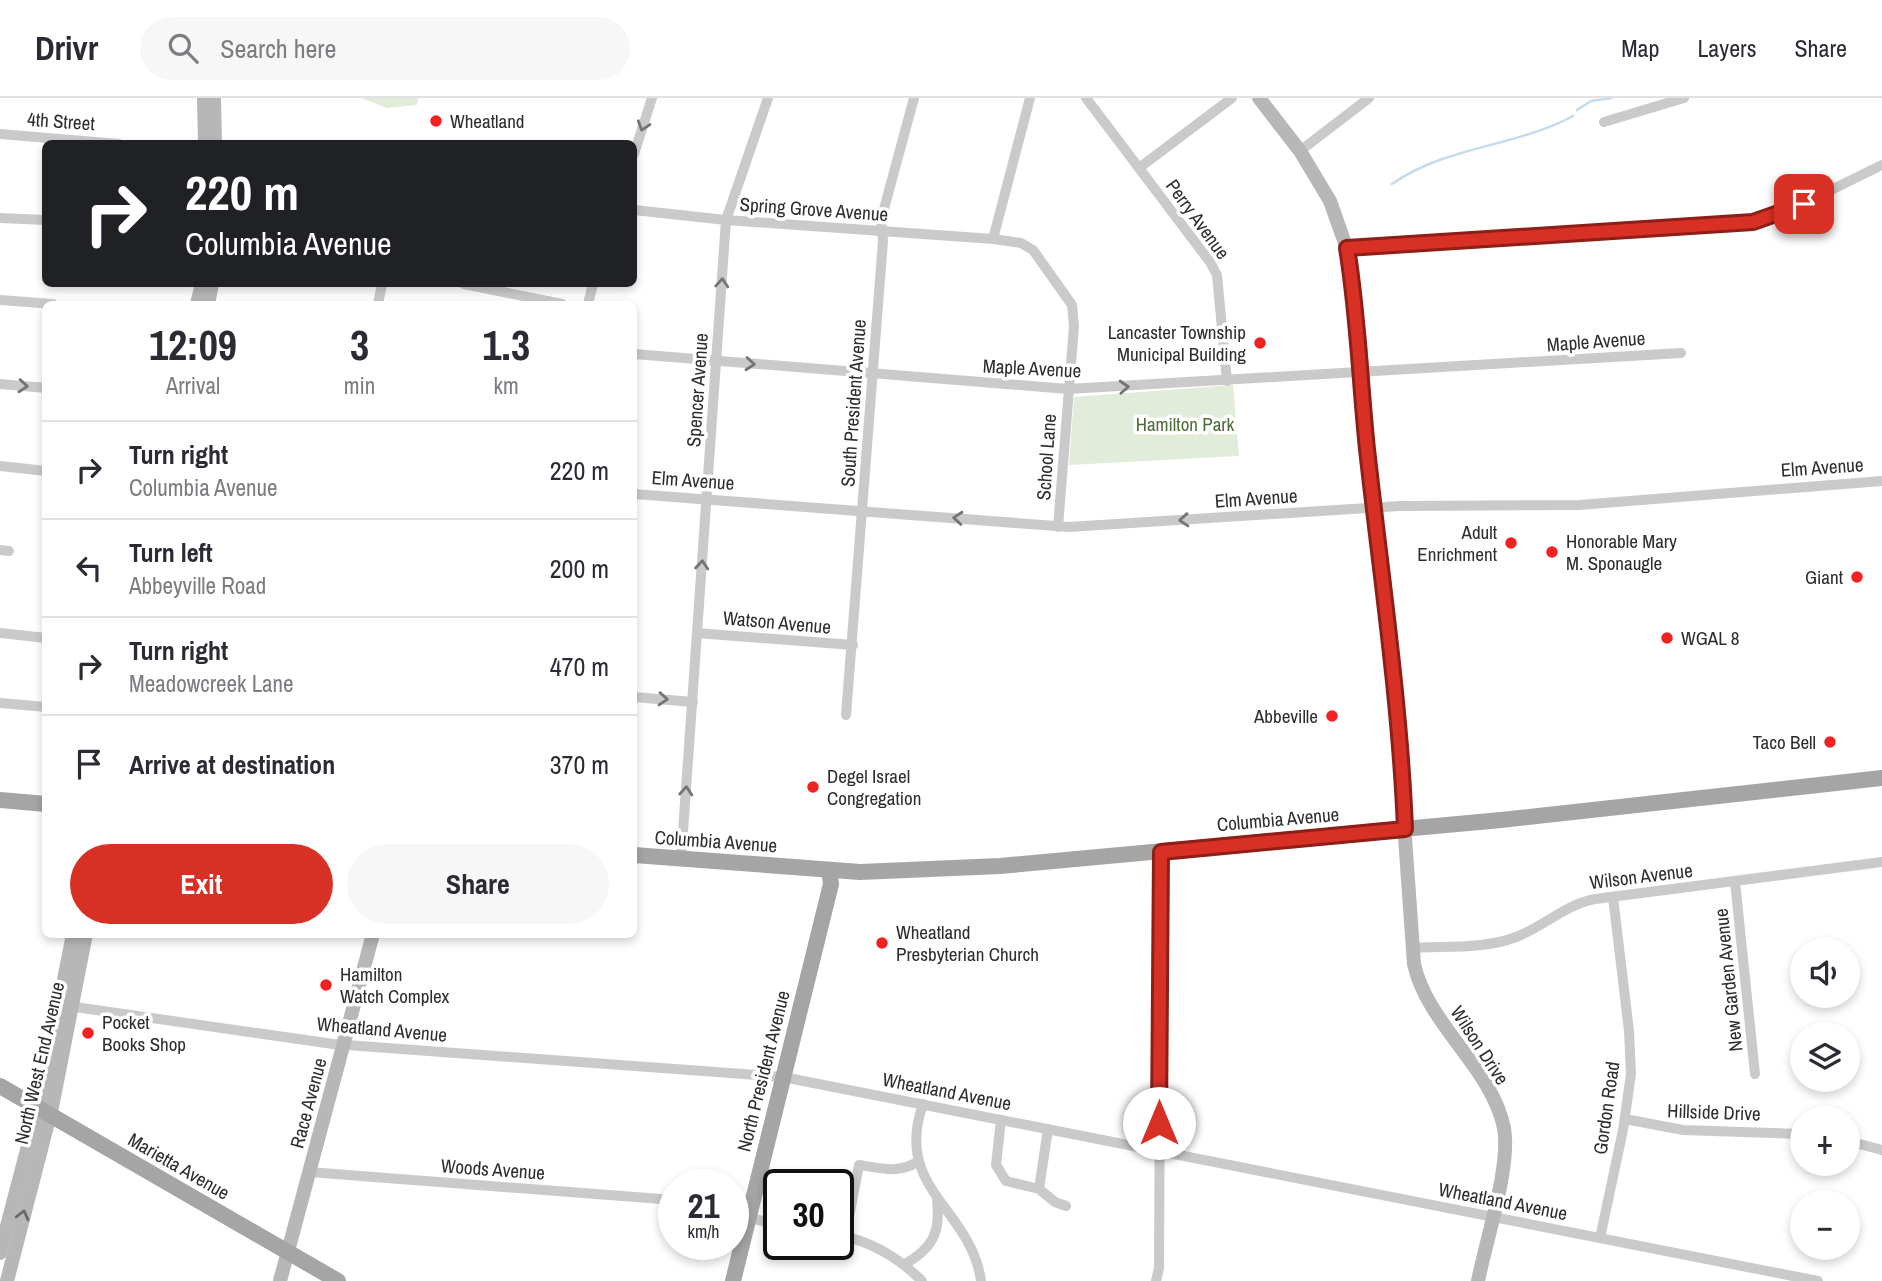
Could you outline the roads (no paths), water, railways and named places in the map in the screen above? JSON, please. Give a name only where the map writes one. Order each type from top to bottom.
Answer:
[{"type":"main road","name":"Columbia Avenue","points":[[637,855],[829,870],[902,871],[1000,866],[1405,829],[1882,778]]},
{"type":"main road","points":[[0,800],[42,804]]},
{"type":"main road","name":"North President Avenue","points":[[733,1281],[831,884],[829,870]]},
{"type":"main road","name":"Marietta Avenue","points":[[0,1086],[338,1281]]},
{"type":"street","points":[[204,98],[205,140]]},
{"type":"street","points":[[214,98],[215,140]]},
{"type":"street","points":[[637,145],[652,98]]},
{"type":"street","name":"Spencer Avenue","points":[[681,860],[726,220],[768,98]]},
{"type":"street","name":"South President Avenue","points":[[846,715],[883,241],[881,220],[914,98]]},
{"type":"street","points":[[993,239],[1030,98]]},
{"type":"street","name":"Perry Avenue","points":[[1086,98],[1210,262],[1217,275],[1227,382]]},
{"type":"street","points":[[1139,168],[1231,98]]},
{"type":"street","name":"Wilson Drive","points":[[1259,98],[1300,151],[1330,201],[1347,248],[1356,307],[1390,634],[1412,948],[1422,988],[1489,1093],[1503,1126],[1503,1167],[1478,1281]]},
{"type":"street","points":[[1300,151],[1369,98]]},
{"type":"street","points":[[1604,122],[1684,98]]},
{"type":"street","name":"4th Street","points":[[0,134],[71,140]]},
{"type":"street","points":[[1347,248],[1753,222],[1782,215],[1882,165]]},
{"type":"street","name":"Spring Grove Avenue","points":[[637,210],[1021,243],[1033,250],[1072,305],[1074,326],[1068,389]]},
{"type":"street","points":[[0,218],[42,220]]},
{"type":"street","points":[[479,287],[547,301]]},
{"type":"street","points":[[0,300],[42,303]]},
{"type":"street","name":"Maple Avenue","points":[[637,354],[1068,389],[1227,382],[1681,352]]},
{"type":"street","points":[[0,384],[42,388]]},
{"type":"street","name":"School Lane","points":[[1058,527],[1068,389]]},
{"type":"street","points":[[0,466],[42,471]]},
{"type":"street","name":"Elm Avenue","points":[[637,494],[1058,527],[1375,508],[1579,505],[1882,481]]},
{"type":"street","points":[[0,633],[42,638]]},
{"type":"street","name":"Watson Avenue","points":[[697,633],[853,645]]},
{"type":"street","points":[[637,697],[693,702]]},
{"type":"street","points":[[0,703],[42,707]]},
{"type":"street","points":[[1156,1281],[1159,1268],[1161,852]]},
{"type":"street","name":"Wilson Avenue","points":[[1412,948],[1508,940],[1531,930],[1569,906],[1613,897],[1882,862]]},
{"type":"street","name":"New Garden Avenue","points":[[1735,882],[1755,1074]]},
{"type":"street","name":"Gordon Road","points":[[1600,1238],[1625,1119],[1631,1074],[1629,1031],[1613,897]]},
{"type":"street","name":"North West End Avenue","points":[[66,1005],[73,938]]},
{"type":"street","name":"North West End Avenue","points":[[7,1281],[66,1005],[85,938]]},
{"type":"street","name":"Race Avenue","points":[[280,1281],[372,938]]},
{"type":"street","name":"Wheatland Avenue","points":[[66,1005],[344,1045],[783,1077],[1818,1281]]},
{"type":"street","points":[[923,1104],[915,1135],[917,1162],[936,1195],[967,1237],[981,1281]]},
{"type":"street","name":"North West End Avenue","points":[[0,1253],[43,1111]]},
{"type":"street","name":"Hillside Drive","points":[[1625,1119],[1683,1130],[1790,1134]]},
{"type":"street","points":[[1001,1120],[996,1164],[1006,1181],[1039,1189],[1055,1202],[1066,1206]]},
{"type":"street","points":[[1039,1189],[1048,1129]]},
{"type":"street","points":[[1860,1144],[1882,1150]]},
{"type":"street","points":[[854,1186],[859,1165],[899,1169],[908,1168],[917,1162]]},
{"type":"street","name":"Woods Avenue","points":[[310,1172],[658,1199]]},
{"type":"street","points":[[905,1264],[926,1252],[936,1231],[936,1195]]},
{"type":"street","points":[[750,1212],[763,1217]]},
{"type":"street","points":[[854,1241],[905,1264],[922,1281]]},
{"type":"waterway","points":[[1577,110],[1591,101],[1612,98]]},
{"type":"waterway","points":[[1392,184],[1435,162],[1528,134],[1573,116]]},
{"type":"place","name":"Wheatland","points":[[436,121]]},
{"type":"place","name":"Lancaster Township Municipal Building","points":[[1260,343]]},
{"type":"place","name":"Adult Enrichment","points":[[1511,543]]},
{"type":"place","name":"Honorable Mary M. Sponaugle","points":[[1552,552]]},
{"type":"place","name":"Giant","points":[[1857,577]]},
{"type":"place","name":"WGAL 8","points":[[1667,638]]},
{"type":"place","name":"Abbeville","points":[[1332,716]]},
{"type":"place","name":"Taco Bell","points":[[1830,742]]},
{"type":"place","name":"Degel Israel Congregation","points":[[813,787]]},
{"type":"place","name":"Wheatland Presbyterian Church","points":[[882,943]]},
{"type":"place","name":"Hamilton Watch Complex","points":[[326,985]]},
{"type":"place","name":"Pocket Books Shop","points":[[88,1033]]},
{"type":"park label","name":"Hamilton Park","points":[[1185,424]]}]
